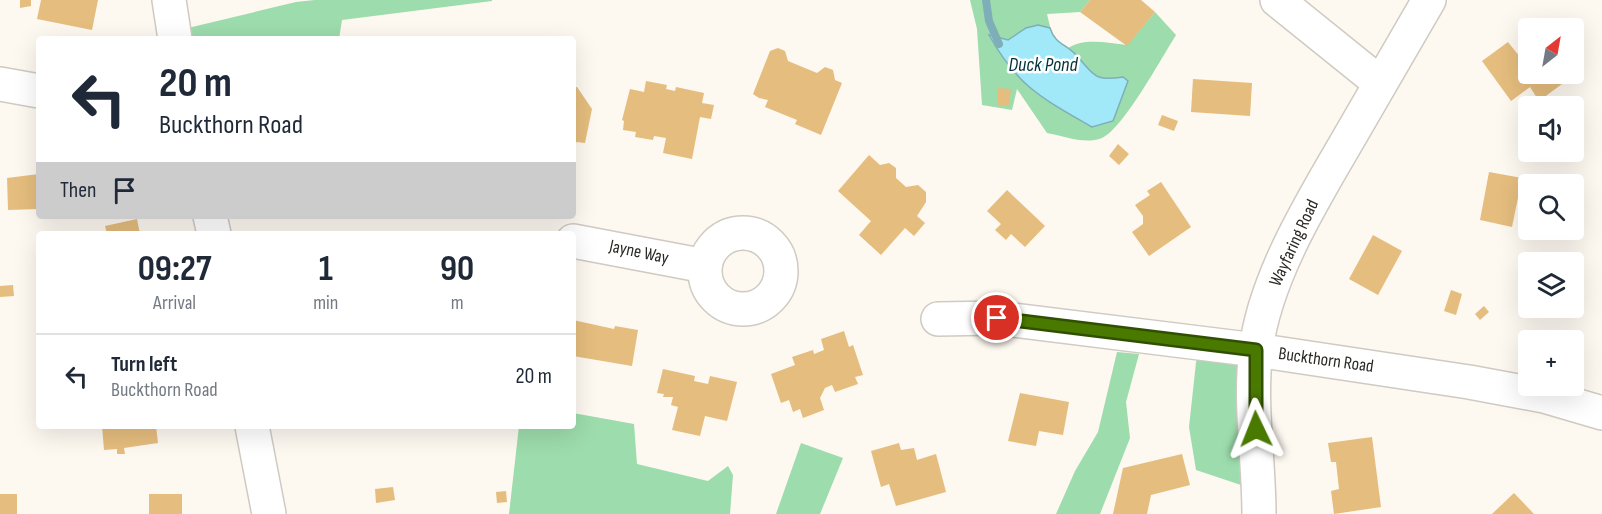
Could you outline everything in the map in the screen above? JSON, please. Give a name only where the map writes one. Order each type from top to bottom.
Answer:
[{"type":"street","points":[[169,0],[175,36]]},
{"type":"street","points":[[1277,0],[1380,83]]},
{"type":"street","name":"Wayfaring Road","points":[[1259,514],[1256,350],[1276,281],[1302,222],[1429,0]]},
{"type":"street","points":[[0,84],[36,90]]},
{"type":"street","name":"Jayne Way","points":[[576,242],[705,266]]},
{"type":"street","name":"Buckthorn Road","points":[[938,319],[997,318],[1256,350],[1469,382],[1544,396],[1602,413]]},
{"type":"street","points":[[253,429],[270,514]]},
{"type":"green space","points":[[315,0],[492,0],[342,20],[339,36],[187,36],[188,28],[296,2]]},
{"type":"green space","points":[[970,0],[1090,0],[1080,12],[1047,14],[1053,39],[1067,49],[1073,45],[1088,42],[1127,45],[1155,12],[1176,35],[1131,107],[1111,132],[1095,140],[1074,139],[1047,133],[1017,89],[1012,110],[982,105],[977,29]]},
{"type":"green space","points":[[1198,344],[1256,350],[1259,491],[1196,470],[1189,427]]},
{"type":"green space","points":[[1117,352],[1139,354],[1126,402],[1130,438],[1100,514],[1056,514],[1075,471],[1098,432]]},
{"type":"green space","points":[[576,414],[634,424],[637,464],[708,481],[728,466],[733,475],[730,514],[509,514],[519,429],[576,429]]},
{"type":"green space","points":[[801,443],[843,458],[820,514],[776,514]]},
{"type":"water","name":"Duck Pond","points":[[1038,25],[1050,28],[1058,41],[1072,51],[1095,75],[1106,78],[1123,77],[1128,81],[1113,121],[1092,127],[1045,99],[1010,67],[989,35],[1008,40],[1026,28]]},
{"type":"building","points":[[20,0],[31,0],[31,6],[20,8]]},
{"type":"building","points":[[41,0],[98,0],[92,30],[37,19]]},
{"type":"building","points":[[1090,0],[1141,0],[1155,12],[1127,46],[1080,12]]},
{"type":"building","points":[[1508,42],[1518,54],[1518,84],[1562,84],[1546,96],[1536,96],[1530,87],[1511,101],[1482,61]]},
{"type":"building","points":[[778,48],[785,51],[788,61],[817,73],[825,67],[833,70],[835,80],[842,83],[821,135],[795,124],[797,120],[765,107],[768,100],[753,94],[770,51]]},
{"type":"building","points":[[1193,79],[1252,83],[1250,116],[1191,112]]},
{"type":"building","points":[[646,81],[667,85],[666,89],[675,91],[676,87],[704,93],[702,103],[714,105],[711,119],[700,117],[692,159],[663,153],[666,138],[654,136],[653,140],[635,137],[636,132],[623,130],[624,121],[622,120],[630,89],[644,92]]},
{"type":"building","points":[[576,87],[592,109],[585,143],[577,142]]},
{"type":"building","points":[[998,88],[1011,89],[1009,106],[997,105]]},
{"type":"building","points":[[1162,115],[1178,121],[1174,131],[1158,125]]},
{"type":"building","points":[[1118,144],[1129,154],[1119,165],[1109,156]]},
{"type":"building","points":[[869,155],[880,165],[889,163],[896,168],[896,178],[906,187],[918,185],[926,192],[926,202],[917,216],[925,223],[914,236],[905,228],[881,255],[859,235],[871,221],[838,191]]},
{"type":"building","points":[[1489,172],[1518,177],[1518,198],[1512,227],[1480,220]]},
{"type":"building","points":[[36,174],[36,209],[8,210],[7,178]]},
{"type":"building","points":[[1161,182],[1191,227],[1149,256],[1132,232],[1143,224],[1143,216],[1135,205],[1150,195],[1147,191]]},
{"type":"building","points":[[1007,190],[1045,226],[1025,247],[1011,234],[1006,240],[995,230],[1001,224],[987,211]]},
{"type":"building","points":[[137,219],[139,231],[106,231],[105,226]]},
{"type":"building","points":[[1373,235],[1402,251],[1378,295],[1349,279]]},
{"type":"building","points":[[13,285],[14,296],[0,297],[0,286]]},
{"type":"building","points":[[1451,290],[1462,294],[1456,315],[1444,311]]},
{"type":"building","points":[[1484,306],[1489,312],[1480,320],[1475,314]]},
{"type":"building","points":[[576,321],[614,329],[615,326],[638,330],[632,366],[576,357]]},
{"type":"building","points":[[844,331],[849,347],[853,345],[863,375],[855,377],[858,384],[835,392],[832,385],[825,388],[820,398],[824,410],[803,418],[800,409],[793,412],[789,400],[781,403],[771,374],[795,365],[792,357],[813,350],[814,354],[824,350],[821,339]]},
{"type":"building","points":[[663,369],[695,376],[694,381],[708,384],[710,376],[737,382],[727,421],[705,416],[700,436],[672,430],[678,407],[671,405],[673,397],[663,397],[664,394],[657,393]]},
{"type":"building","points":[[1020,393],[1069,402],[1063,435],[1039,431],[1036,446],[1008,441]]},
{"type":"building","points":[[102,429],[156,429],[158,443],[124,448],[125,454],[117,454],[117,449],[104,450]]},
{"type":"building","points":[[1372,437],[1381,507],[1334,514],[1331,491],[1339,489],[1336,462],[1331,462],[1328,443]]},
{"type":"building","points":[[899,443],[901,450],[914,448],[917,460],[936,454],[946,492],[896,506],[889,484],[881,487],[871,451]]},
{"type":"building","points":[[1182,454],[1190,485],[1151,495],[1147,514],[1113,514],[1123,468]]},
{"type":"building","points":[[393,487],[395,500],[376,503],[375,489]]},
{"type":"building","points":[[506,491],[507,502],[497,503],[496,492]]},
{"type":"building","points":[[1514,493],[1534,514],[1492,514]]},
{"type":"building","points":[[0,494],[17,494],[17,514],[0,514]]},
{"type":"building","points":[[149,494],[182,494],[182,514],[149,514]]},
{"type":"waterway","points":[[986,0],[989,21],[999,44]]},
{"type":"route","points":[[997,318],[1256,350],[1254,387],[1256,429]]}]
